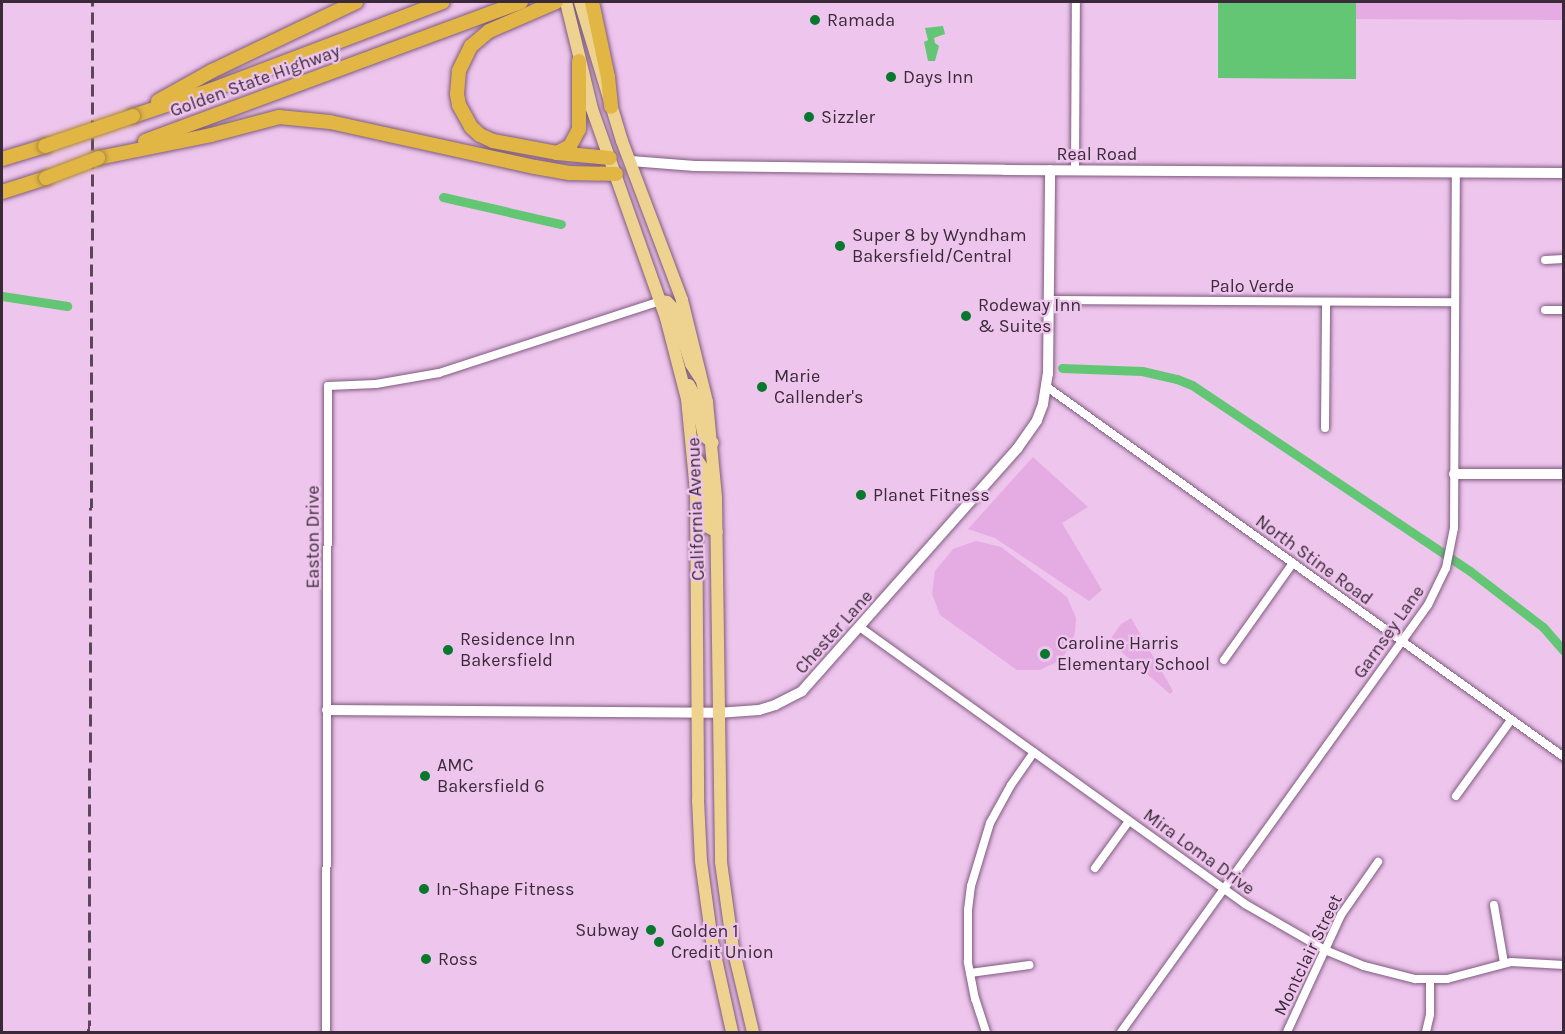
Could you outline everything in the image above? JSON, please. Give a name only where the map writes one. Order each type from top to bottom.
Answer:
[{"type":"highway","points":[[133,116],[212,71],[356,2]]},
{"type":"highway","name":"Golden State Highway","points":[[2,159],[211,90],[443,2]]},
{"type":"highway","name":"Golden State Highway","points":[[2,192],[211,118],[521,2]]},
{"type":"highway","points":[[556,2],[489,31],[471,46],[459,70],[457,94],[464,116],[480,135],[512,146],[610,158]]},
{"type":"highway","points":[[592,2],[608,77],[611,107]]},
{"type":"highway","points":[[557,153],[570,146],[579,129],[579,61]]},
{"type":"highway","points":[[98,158],[211,135],[279,117],[352,126],[570,173],[616,174]]},
{"type":"main road","name":"California Avenue","points":[[566,2],[579,61],[610,158],[661,301],[683,380],[695,457],[701,861],[716,965],[732,1032]]},
{"type":"main road","name":"California Avenue","points":[[580,2],[611,107],[682,300],[704,384],[713,443],[717,532],[717,713],[722,880],[740,981],[753,1032]]},
{"type":"main road","points":[[610,158],[631,161]]},
{"type":"main road","points":[[616,174],[631,161]]},
{"type":"main road","points":[[661,301],[667,302],[673,308],[691,364],[704,384]]},
{"type":"main road","points":[[683,380],[693,389],[704,436],[713,443]]},
{"type":"main road","points":[[695,457],[704,470],[708,527],[717,532]]},
{"type":"main road","points":[[716,965],[732,970],[740,981]]},
{"type":"street","points":[[1075,171],[1076,2]]},
{"type":"street","name":"Real Road","points":[[631,161],[695,166],[1075,171],[1563,173]]},
{"type":"street","name":"Chester Lane","points":[[327,710],[717,713],[759,710],[790,699],[815,680],[1027,437],[1043,404],[1047,387],[1050,170]]},
{"type":"street","name":"Garnsey Lane","points":[[1121,1032],[1428,605],[1446,568],[1451,548],[1454,474],[1456,173]]},
{"type":"street","points":[[1545,260],[1563,259]]},
{"type":"street","name":"Palo Verde","points":[[1049,300],[1455,302]]},
{"type":"street","name":"Easton Drive","points":[[326,1032],[328,386],[376,384],[439,373],[661,301]]},
{"type":"street","points":[[1325,428],[1326,302]]},
{"type":"street","points":[[1545,310],[1563,310]]},
{"type":"street","name":"North Stine Road","points":[[1047,387],[1563,757]]},
{"type":"street","points":[[1454,474],[1563,474]]},
{"type":"street","points":[[1224,660],[1293,563]]},
{"type":"street","name":"Mira Loma Drive","points":[[861,628],[1270,921],[1324,950],[1398,976],[1430,980],[1464,975],[1504,963],[1527,961],[1563,965]]},
{"type":"street","points":[[1456,796],[1511,720]]},
{"type":"street","points":[[986,1032],[970,974],[968,910],[978,856],[999,806],[1034,752]]},
{"type":"street","points":[[1095,868],[1129,821]]},
{"type":"street","name":"Montclair Street","points":[[1287,1032],[1341,915],[1378,862]]},
{"type":"street","points":[[1494,905],[1504,963]]},
{"type":"street","points":[[970,974],[1029,965]]},
{"type":"street","points":[[1426,1032],[1430,1014],[1430,980]]},
{"type":"shaded area","points":[[1218,2],[1356,2],[1356,79],[1218,78]]},
{"type":"shaded area","points":[[1356,2],[1563,2],[1563,20],[1356,19]]},
{"type":"shaded area","points":[[943,26],[945,34],[934,38],[935,43],[939,46],[935,61],[928,61],[924,42],[928,40],[925,28]]},
{"type":"shaded area","points":[[1033,457],[1088,507],[1062,523],[1102,590],[1089,601],[995,538],[968,529]]},
{"type":"shaded area","points":[[976,541],[1001,547],[1067,597],[1076,618],[1075,632],[1072,643],[1061,660],[1040,670],[1017,670],[940,615],[932,594],[935,571],[953,549]]},
{"type":"shaded area","points":[[1131,618],[1173,691],[1170,694],[1109,641],[1121,624]]},
{"type":"waterway","points":[[443,197],[561,224]]},
{"type":"waterway","points":[[2,296],[67,306]]},
{"type":"waterway","points":[[1062,368],[1142,371],[1192,385],[1470,571],[1543,627],[1564,651]]},
{"type":"railway","points":[[89,1032],[93,2]]},
{"type":"place","name":"Ramada","points":[[815,20]]},
{"type":"place","name":"Days Inn","points":[[891,77]]},
{"type":"place","name":"Sizzler","points":[[809,117]]},
{"type":"place","name":"Super 8 by Wyndham Bakersfield/Central","points":[[840,246]]},
{"type":"place","name":"Rodeway Inn & Suites","points":[[966,316]]},
{"type":"place","name":"Marie Callender's","points":[[762,387]]},
{"type":"place","name":"Planet Fitness","points":[[861,495]]},
{"type":"place","name":"Residence Inn Bakersfield","points":[[448,650]]},
{"type":"place","name":"Caroline Harris Elementary School","points":[[1045,654]]},
{"type":"place","name":"AMC Bakersfield 6","points":[[425,776]]},
{"type":"place","name":"In-Shape Fitness","points":[[424,889]]},
{"type":"place","name":"Subway","points":[[651,930]]},
{"type":"place","name":"Golden 1 Credit Union","points":[[659,942]]},
{"type":"place","name":"Ross","points":[[426,959]]}]
